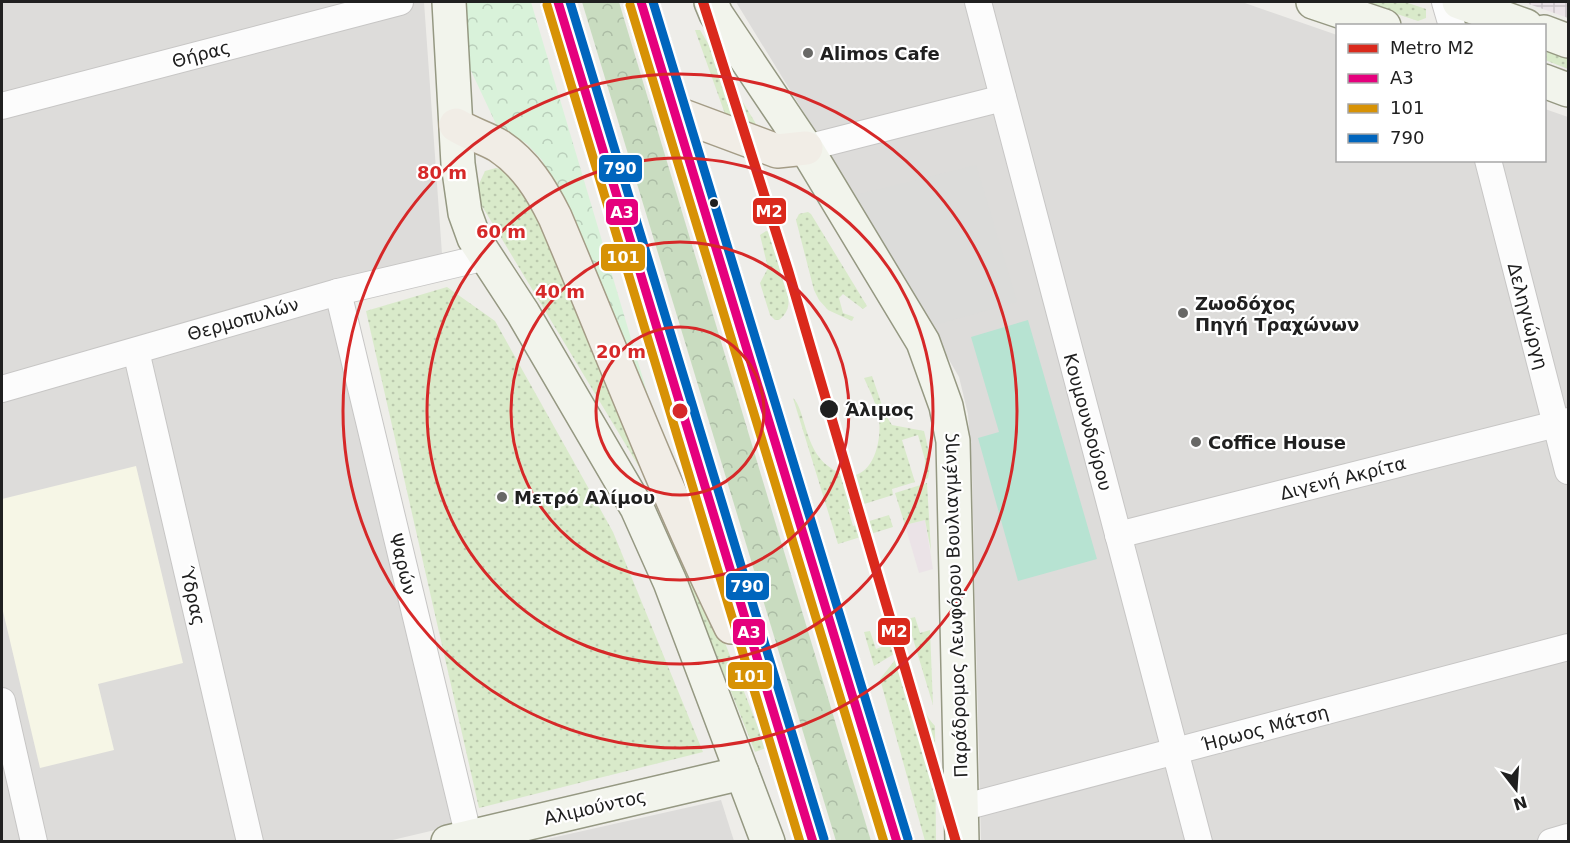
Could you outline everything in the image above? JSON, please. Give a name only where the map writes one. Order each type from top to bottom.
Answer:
[{"type":"main road","points":[[558,2],[813,842]]},
{"type":"main road","points":[[641,2],[897,842]]},
{"type":"main road","points":[[675,113],[777,151],[806,148]]},
{"type":"main road","points":[[456,125],[474,137],[497,145],[524,167],[540,186],[555,216],[637,410],[689,542],[776,721]]},
{"type":"street","name":"Θήρας","points":[[2,106],[400,2]]},
{"type":"street","points":[[449,2],[458,164],[465,213],[474,238],[523,313],[637,508],[670,582],[768,842]]},
{"type":"street","name":"Παράδρομος Λεωφόρου Βουλιαγμένης","points":[[711,2],[716,14],[806,148],[923,342],[946,406],[953,441],[962,842]]},
{"type":"street","name":"Κουμουνδούρου","points":[[978,2],[1199,842]]},
{"type":"street","points":[[1313,2],[1378,24]]},
{"type":"street","points":[[1445,2],[1451,24]]},
{"type":"street","points":[[1459,2],[1520,24]]},
{"type":"street","points":[[1546,32],[1569,41]]},
{"type":"street","points":[[1546,81],[1569,90]]},
{"type":"street","points":[[806,148],[1003,98]]},
{"type":"street","name":"Δεληγιώργη","points":[[1489,162],[1563,423],[1569,471]]},
{"type":"street","name":"Θερμοπυλών","points":[[2,389],[338,292],[486,257]]},
{"type":"street","name":"Ψαρών","points":[[338,292],[462,840]]},
{"type":"street","name":"Ύδρας","points":[[136,351],[250,842]]},
{"type":"street","name":"Διγενή Ακρίτα","points":[[1118,536],[1563,423]]},
{"type":"street","name":"Ήρωος Μάτση","points":[[961,808],[1569,647]]},
{"type":"street","points":[[3,713],[34,842]]},
{"type":"street","name":"Αλιμούντος","points":[[462,840],[742,772]]},
{"type":"street","points":[[1551,842],[1569,837]]},
{"type":"shaded area","points":[[2,2],[424,2],[443,268],[334,295],[452,826],[384,842],[2,842]]},
{"type":"shaded area","points":[[736,2],[1242,2],[1336,35],[1336,162],[1546,162],[1546,109],[1568,117],[1568,841],[981,841],[972,473],[968,414],[959,377],[844,178]]},
{"type":"shaded area","points":[[1523,2],[1568,2],[1568,18]]},
{"type":"shaded area","points":[[976,165],[1017,302],[935,325],[855,195]]},
{"type":"shaded area","points":[[136,466],[183,663],[98,684],[114,750],[40,768],[2,607],[2,499]]},
{"type":"shaded area","points":[[925,520],[933,569],[919,573],[905,525]]},
{"type":"shaded area","points":[[721,800],[734,841],[538,841]]},
{"type":"green space","points":[[453,2],[531,2],[660,436],[542,160],[527,144],[496,124],[465,58]]},
{"type":"green space","points":[[582,2],[619,2],[871,841],[836,841]]},
{"type":"green space","points":[[1361,2],[1405,2],[1426,9],[1426,18],[1418,21]]},
{"type":"green space","points":[[695,30],[700,30],[756,124],[753,125],[725,114]]},
{"type":"green space","points":[[1546,50],[1568,59],[1568,69],[1546,60]]},
{"type":"green space","points":[[496,168],[507,171],[536,193],[679,525],[766,748],[755,752],[647,480],[479,201],[479,184],[485,171]]},
{"type":"green space","points":[[808,212],[867,306],[863,309],[843,294],[839,298],[843,313],[854,317],[852,321],[828,310],[814,290],[796,220],[799,214]]},
{"type":"green space","points":[[766,231],[770,232],[772,237],[788,299],[787,309],[779,320],[775,320],[770,315],[760,283],[768,268],[760,235]]},
{"type":"green space","points":[[447,287],[495,321],[613,532],[703,752],[479,808],[366,311]]},
{"type":"green space","points":[[1028,320],[1097,559],[1018,581],[978,438],[999,432],[971,337]]},
{"type":"green space","points":[[872,376],[885,414],[892,425],[924,431],[930,460],[928,478],[924,480],[925,460],[918,435],[902,440],[915,482],[892,489],[893,495],[848,509],[853,526],[889,515],[893,527],[838,544],[793,398],[820,458],[842,474],[853,475],[863,472],[870,464],[879,440],[878,413],[864,378]]},
{"type":"green space","points":[[927,483],[931,551],[925,520],[905,525],[895,493]]},
{"type":"green space","points":[[915,617],[920,633],[930,630],[933,705],[907,619]]},
{"type":"green space","points":[[890,625],[897,648],[894,654],[874,666],[864,632],[870,631],[876,649],[889,644],[884,627]]},
{"type":"green space","points":[[902,658],[913,672],[924,708],[935,726],[936,841],[925,841],[880,679],[895,660]]},
{"type":"metro line","name":"Μ2","points":[[703,2],[788,270],[956,842]]},
{"type":"transit line","name":"Α3","points":[[558,2],[813,842]]},
{"type":"transit line","name":"790","points":[[570,2],[824,839]]},
{"type":"transit line","name":"Α3","points":[[641,2],[897,842]]},
{"type":"transit line","name":"790","points":[[653,2],[908,839]]},
{"type":"transit line","name":"101","points":[[547,5],[800,842]]},
{"type":"transit line","name":"101","points":[[630,5],[884,842]]},
{"type":"place","name":"Alimos Cafe","points":[[808,53]]},
{"type":"place","name":"Ζωοδόχος Πηγή Τραχώνων","points":[[1183,313]]},
{"type":"place","name":"Άλιμος","points":[[829,409]]},
{"type":"place","name":"Coffice House","points":[[1196,442]]},
{"type":"place","name":"Μετρό Αλίμου","points":[[502,497]]}]
